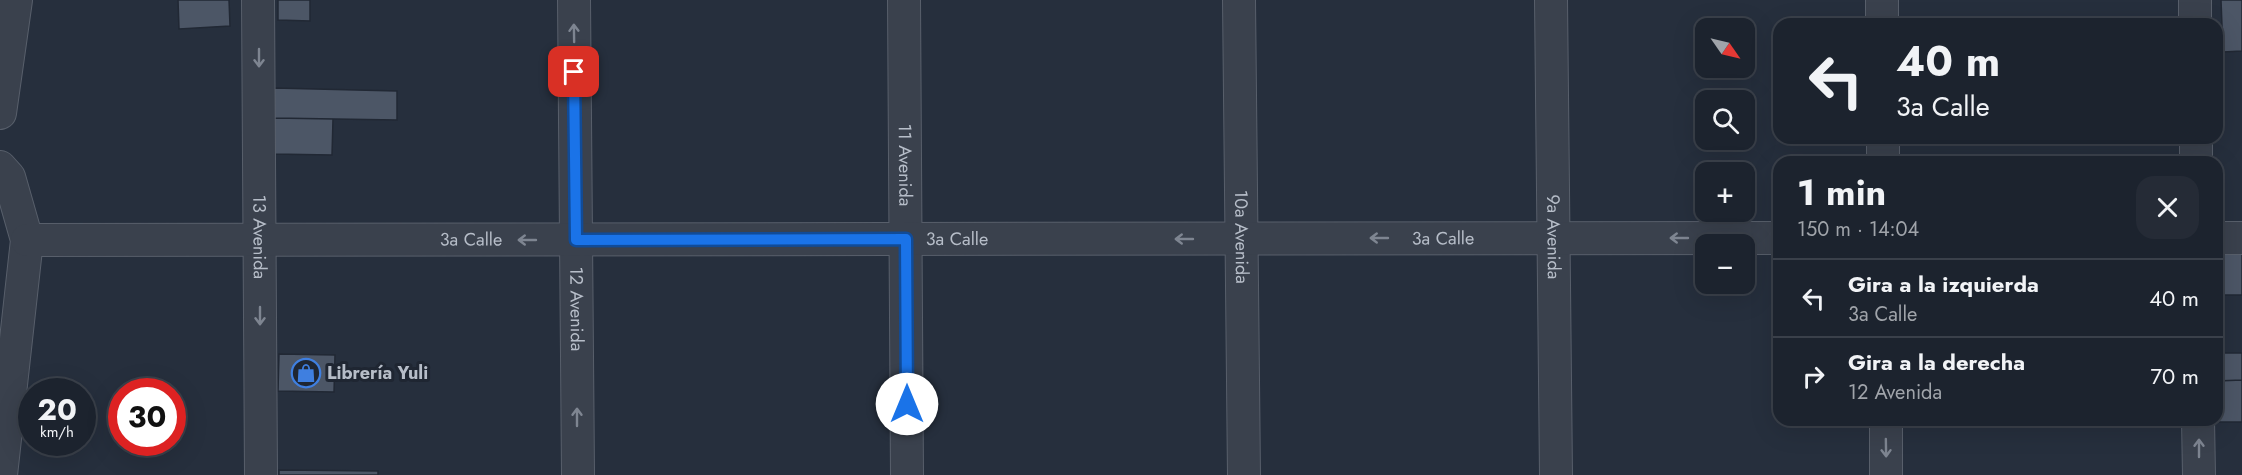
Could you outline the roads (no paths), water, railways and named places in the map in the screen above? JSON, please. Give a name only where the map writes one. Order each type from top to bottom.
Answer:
[{"type":"street","points":[[0,113],[16,0]]},
{"type":"street","name":"13 Avenida","points":[[258,0],[261,475]]},
{"type":"street","name":"12 Avenida","points":[[574,0],[578,475]]},
{"type":"street","name":"11 Avenida","points":[[904,0],[907,475]]},
{"type":"street","name":"10a Avenida","points":[[1239,0],[1244,475]]},
{"type":"street","name":"9a Avenida","points":[[1551,0],[1556,475]]},
{"type":"street","points":[[1882,0],[1882,18]]},
{"type":"street","points":[[2195,0],[2195,18]]},
{"type":"street","points":[[0,166],[9,177],[27,240],[1,475]]},
{"type":"street","name":"3a Calle","points":[[27,240],[1773,238]]},
{"type":"street","points":[[2223,238],[2242,238]]},
{"type":"street","points":[[1886,426],[1886,475]]},
{"type":"street","points":[[2199,426],[2199,475]]},
{"type":"place","name":"Librería Yuli","points":[[306,373]]}]
